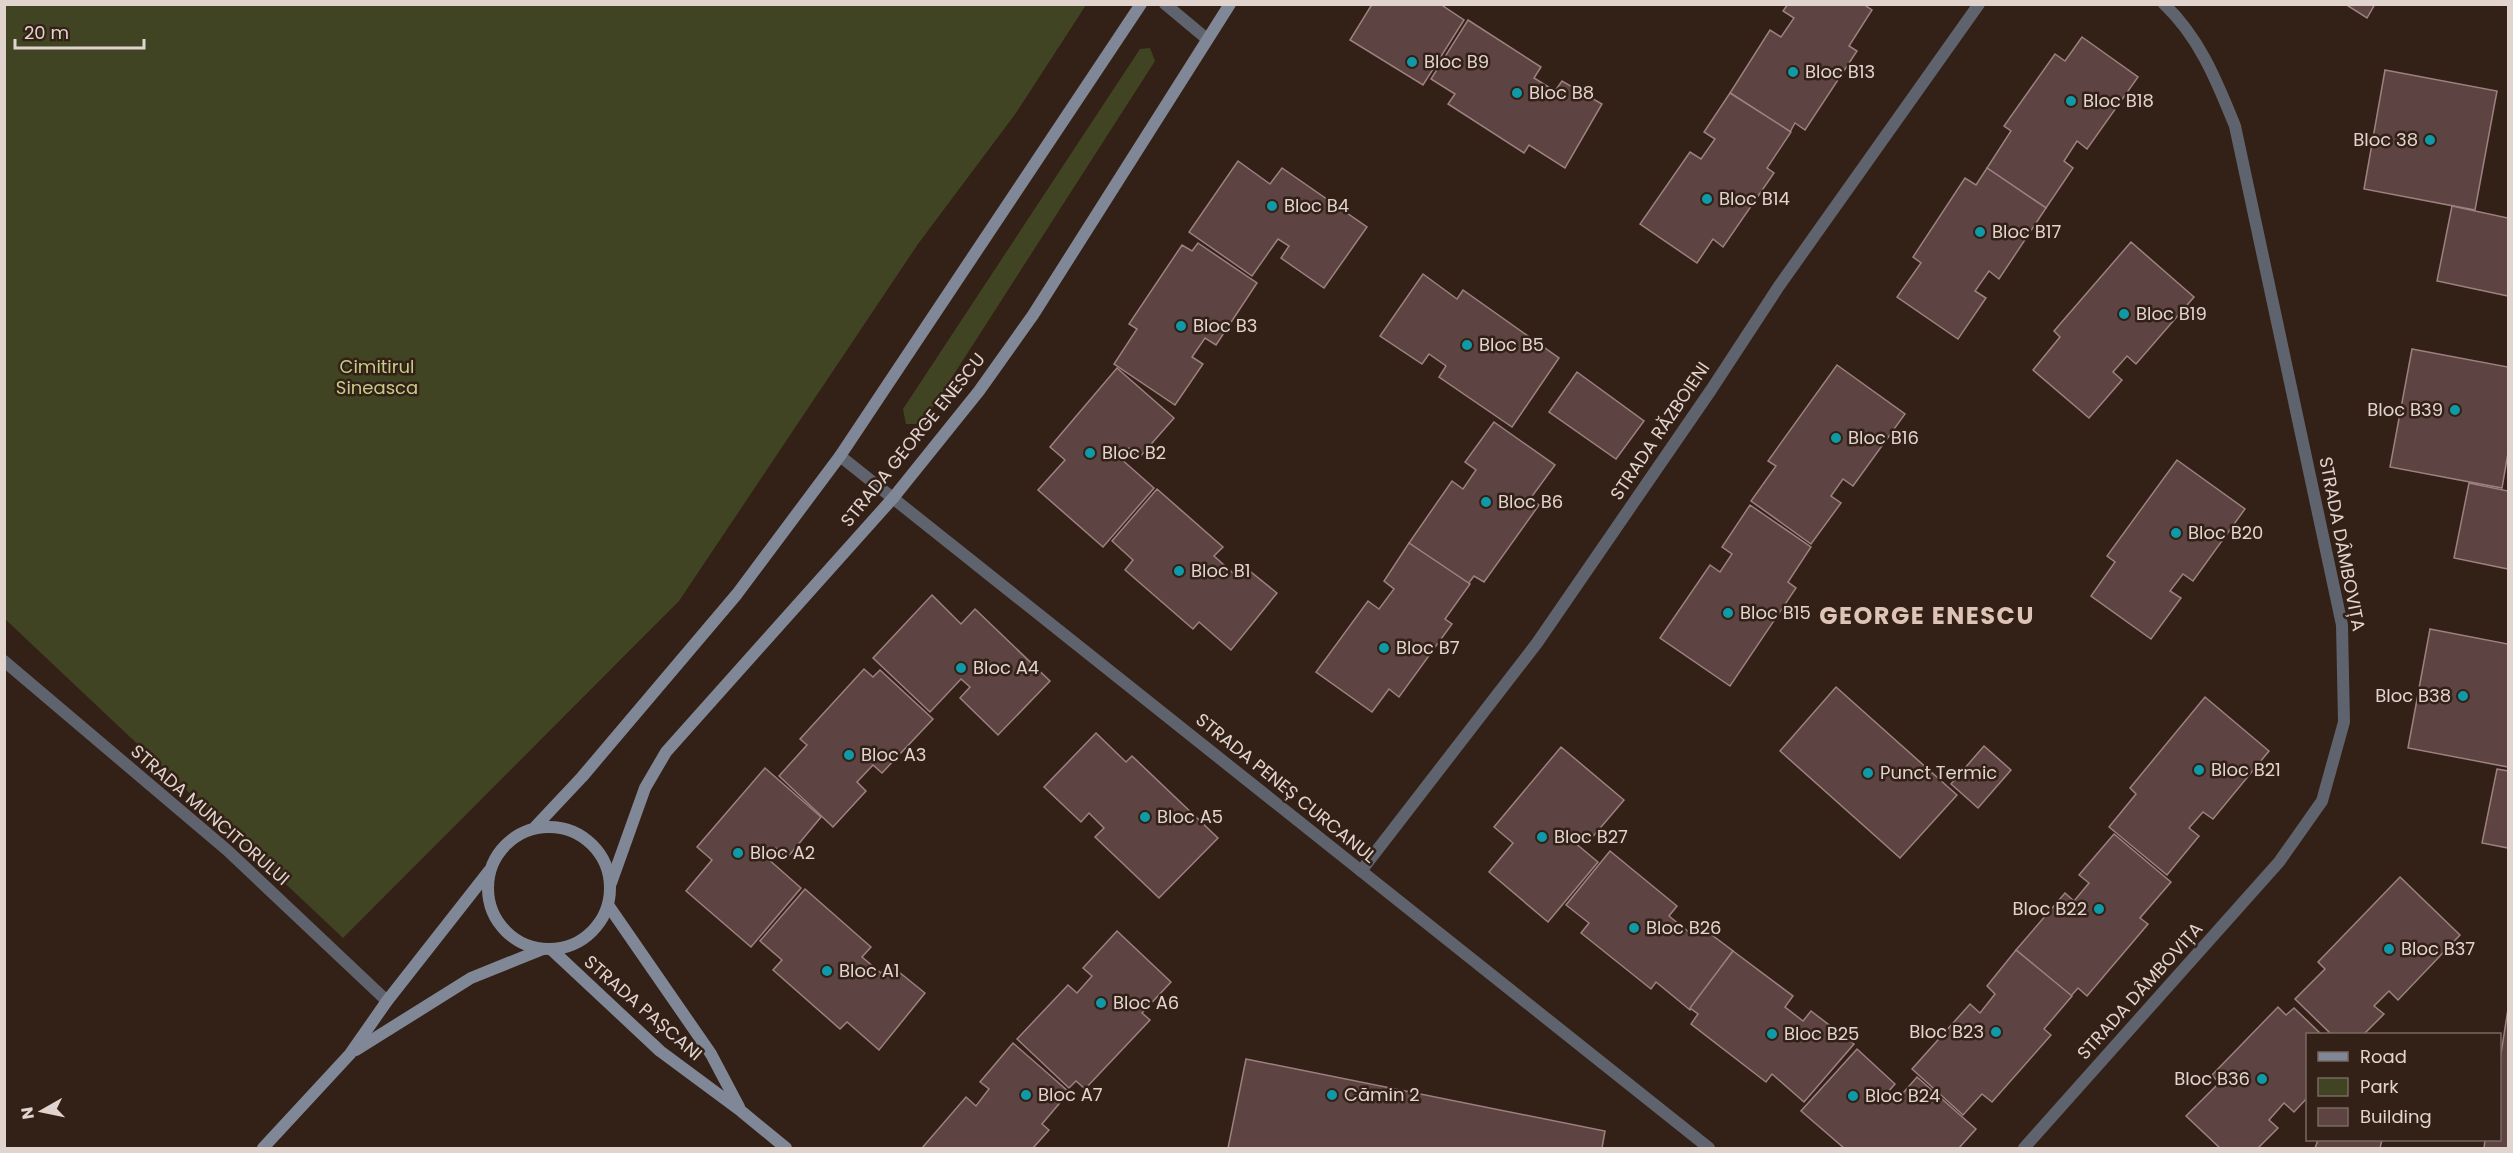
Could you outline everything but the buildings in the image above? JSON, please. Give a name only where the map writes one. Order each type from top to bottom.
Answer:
[{"type":"street","points":[[535,828],[582,777],[737,594],[840,456],[1141,4]]},
{"type":"street","points":[[1165,4],[1208,39]]},
{"type":"street","name":"STRADA GEORGE ENESCU","points":[[611,883],[645,788],[666,752],[893,498],[979,391],[1033,315],[1230,4]]},
{"type":"street","name":"STRADA RĂZBOIENI","points":[[1361,871],[1537,643],[1711,390],[1779,286],[1979,4]]},
{"type":"street","name":"STRADA DÂMBOVIȚA","points":[[2024,1149],[2279,862],[2322,801],[2344,722],[2342,625],[2235,126],[2210,66],[2179,18],[2164,4]]},
{"type":"street","name":"STRADA PENEȘ CURCANUL","points":[[840,456],[1709,1149]]},
{"type":"street","name":"STRADA MUNCITORULUI","points":[[4,661],[227,850],[387,1001]]},
{"type":"street","points":[[262,1149],[350,1054],[387,1001],[490,870],[499,851],[515,836],[535,828],[555,826],[577,832],[594,845],[605,862],[611,883],[608,904],[599,924],[584,939],[570,948],[547,950],[471,978],[350,1054]]},
{"type":"street","points":[[490,870],[488,891],[492,912],[505,930],[522,943],[547,950]]},
{"type":"street","name":"STRADA PAȘCANI","points":[[608,904],[711,1054],[741,1111]]},
{"type":"street","name":"STRADA PAȘCANI","points":[[547,950],[660,1052],[741,1111],[786,1149]]},
{"type":"green space","name":"Cimitirul Sineasca","points":[[4,5],[1086,5],[1016,113],[918,244],[679,601],[343,938],[5,619]]},
{"type":"green space","points":[[1150,48],[1155,61],[922,424],[906,424],[903,409],[1140,49]]},
{"type":"place","name":"Bloc B9","points":[[1412,62]]},
{"type":"place","name":"Bloc B13","points":[[1793,72]]},
{"type":"place","name":"Bloc B8","points":[[1517,93]]},
{"type":"place","name":"Bloc B18","points":[[2071,101]]},
{"type":"place","name":"Bloc 38","points":[[2430,140]]},
{"type":"place","name":"Bloc B14","points":[[1707,199]]},
{"type":"place","name":"Bloc B4","points":[[1272,206]]},
{"type":"place","name":"Bloc B17","points":[[1980,232]]},
{"type":"place","name":"Bloc B19","points":[[2124,314]]},
{"type":"place","name":"Bloc B3","points":[[1181,326]]},
{"type":"place","name":"Bloc B5","points":[[1467,345]]},
{"type":"place","name":"Bloc B39","points":[[2455,410]]},
{"type":"place","name":"Bloc B16","points":[[1836,438]]},
{"type":"place","name":"Bloc B2","points":[[1090,453]]},
{"type":"place","name":"Bloc B6","points":[[1486,502]]},
{"type":"place","name":"Bloc B20","points":[[2176,533]]},
{"type":"place","name":"Bloc B1","points":[[1179,571]]},
{"type":"place","name":"Bloc B15","points":[[1728,613]]},
{"type":"place","name":"Bloc B7","points":[[1384,648]]},
{"type":"place","name":"Bloc A4","points":[[961,668]]},
{"type":"place","name":"Bloc B38","points":[[2463,696]]},
{"type":"place","name":"Bloc A3","points":[[849,755]]},
{"type":"place","name":"Bloc B21","points":[[2199,770]]},
{"type":"place","name":"Punct Termic","points":[[1868,773]]},
{"type":"place","name":"Bloc A5","points":[[1145,817]]},
{"type":"place","name":"Bloc B27","points":[[1542,837]]},
{"type":"place","name":"Bloc A2","points":[[738,853]]},
{"type":"place","name":"Bloc B22","points":[[2099,909]]},
{"type":"place","name":"Bloc B26","points":[[1634,928]]},
{"type":"place","name":"Bloc B37","points":[[2389,949]]},
{"type":"place","name":"Bloc A1","points":[[827,971]]},
{"type":"place","name":"Bloc A6","points":[[1101,1003]]},
{"type":"place","name":"Bloc B23","points":[[1996,1032]]},
{"type":"place","name":"Bloc B25","points":[[1772,1034]]},
{"type":"place","name":"Bloc B36","points":[[2262,1079]]},
{"type":"place","name":"Bloc A7","points":[[1026,1095]]},
{"type":"place","name":"Cămin 2","points":[[1332,1095]]},
{"type":"place","name":"Bloc B24","points":[[1853,1096]]},
{"type":"district","name":"GEORGE ENESCU","points":[[1927,616]]}]
